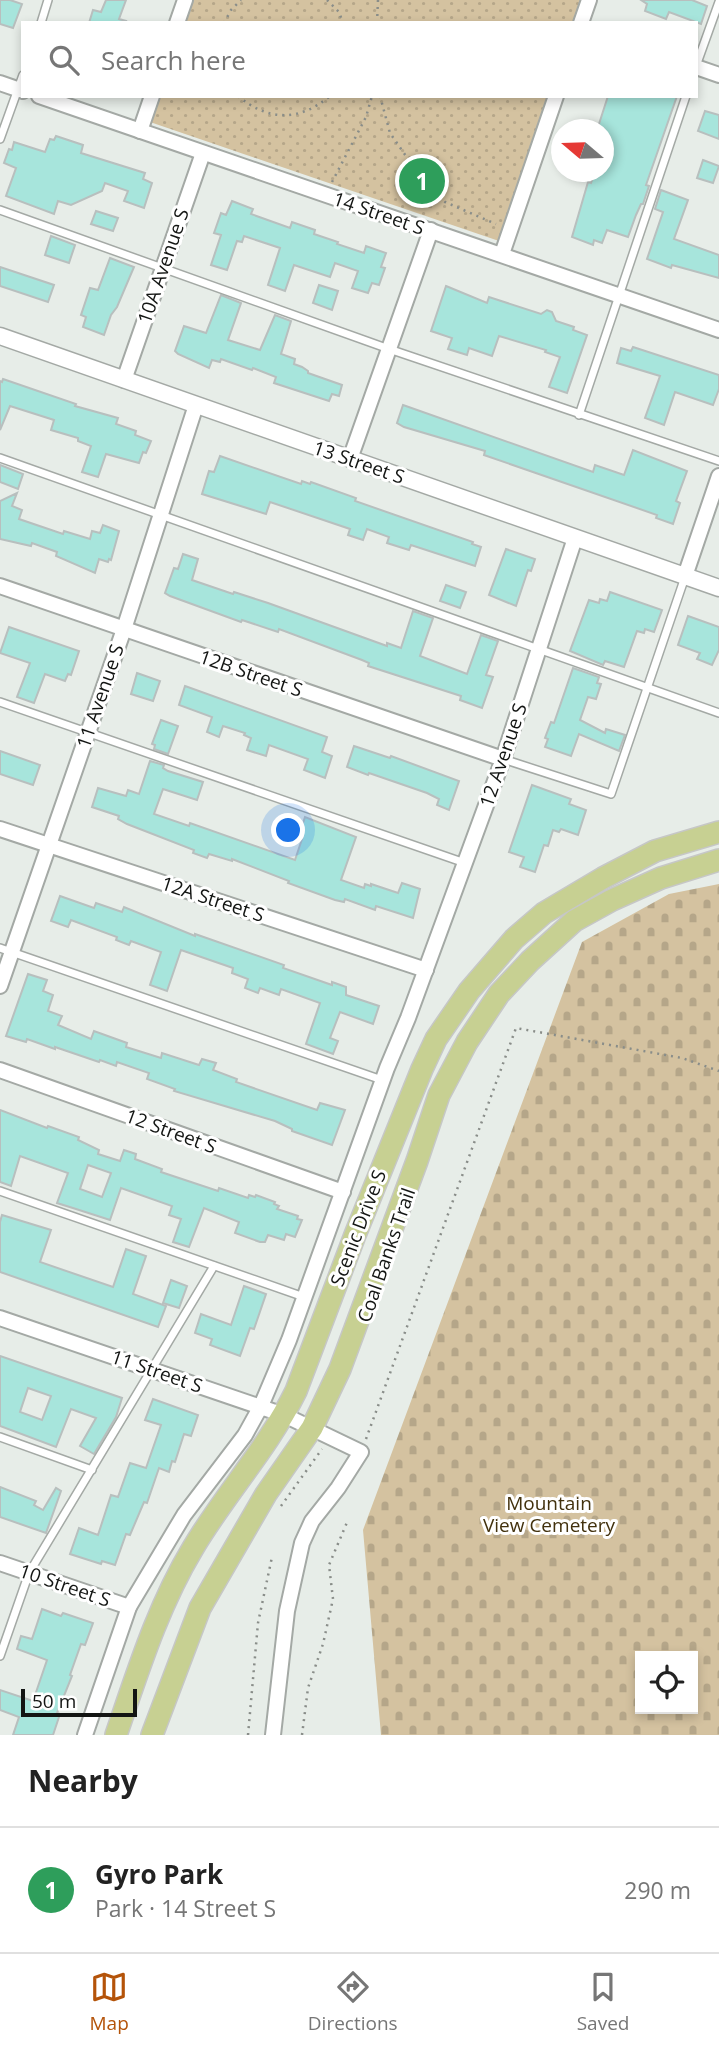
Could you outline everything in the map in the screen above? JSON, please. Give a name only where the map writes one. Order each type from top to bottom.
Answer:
[{"type":"main road","name":"Scenic Drive S","points":[[116,1735],[174,1581],[215,1512],[284,1415],[296,1391],[355,1235],[436,1039],[469,990],[514,939],[544,913],[655,851],[719,832]]},
{"type":"main road","name":"Scenic Drive S","points":[[152,1735],[200,1608],[266,1494],[320,1432],[340,1369],[439,1095],[467,1042],[499,994],[574,921],[661,878],[719,860]]},
{"type":"street","points":[[178,21],[185,0]]},
{"type":"street","points":[[582,21],[589,0]]},
{"type":"street","points":[[698,68],[719,75]]},
{"type":"street","points":[[0,83],[21,85]]},
{"type":"street","name":"14 Street S","points":[[45,98],[719,330]]},
{"type":"street","points":[[140,131],[151,98]]},
{"type":"street","points":[[502,254],[555,98]]},
{"type":"street","name":"10A Avenue S","points":[[124,380],[203,153]]},
{"type":"street","points":[[350,459],[431,230]]},
{"type":"street","name":"13 Street S","points":[[0,336],[719,588]]},
{"type":"street","name":"11 Avenue S","points":[[0,986],[6,950],[49,845],[124,629],[196,405]]},
{"type":"street","points":[[685,576],[719,475]]},
{"type":"street","name":"12 Avenue S","points":[[426,970],[503,759],[575,538]]},
{"type":"street","name":"12B Street S","points":[[0,586],[503,759]]},
{"type":"street","name":"12A Street S","points":[[0,828],[426,970]]},
{"type":"street","name":"Scenic Drive S","points":[[85,1735],[129,1607],[184,1515],[245,1435],[261,1406],[426,970]]},
{"type":"street","name":"12 Street S","points":[[0,1070],[342,1192]]},
{"type":"street","name":"11 Street S","points":[[0,1318],[261,1406],[361,1452]]},
{"type":"street","points":[[272,1735],[287,1611],[302,1543],[312,1521],[361,1452]]},
{"type":"street","name":"10 Street S","points":[[0,1563],[129,1607]]},
{"type":"lane","points":[[42,21],[48,0]]},
{"type":"lane","points":[[698,61],[719,2]]},
{"type":"lane","points":[[0,139],[21,85]]},
{"type":"lane","points":[[579,415],[685,98]]},
{"type":"lane","points":[[0,210],[389,349],[719,461]]},
{"type":"lane","points":[[0,458],[719,713]]},
{"type":"lane","points":[[503,759],[611,794],[685,576]]},
{"type":"lane","points":[[0,702],[465,863]]},
{"type":"lane","points":[[6,950],[383,1080]]},
{"type":"lane","points":[[0,1191],[304,1297]]},
{"type":"lane","points":[[0,1656],[29,1573],[214,1266]]},
{"type":"lane","points":[[0,1437],[92,1470]]},
{"type":"path","points":[[225,21],[241,0]]},
{"type":"path","points":[[327,0],[342,21]]},
{"type":"path","points":[[377,21],[379,0]]},
{"type":"path","points":[[240,98],[251,107],[272,115],[295,115],[317,107],[328,98]]},
{"type":"path","points":[[327,195],[336,172],[366,117],[371,98]]},
{"type":"path","points":[[381,98],[390,133],[417,172],[446,202],[496,225]]},
{"type":"path","points":[[361,1452],[516,1028],[682,1058],[719,1071]]},
{"type":"path","points":[[277,1512],[317,1458],[320,1432]]},
{"type":"path","points":[[302,1735],[308,1688],[323,1644],[333,1599],[329,1565],[348,1520]]},
{"type":"path","points":[[248,1735],[258,1623],[272,1556]]},
{"type":"green space","points":[[191,0],[582,0],[575,21],[185,21]]},
{"type":"green space","points":[[158,98],[548,98],[499,241],[150,122]]},
{"type":"green space","name":"Mountain View Cemetery","points":[[719,884],[719,1735],[381,1735],[363,1530],[582,942],[669,894]]},
{"type":"building","points":[[0,0],[22,4],[13,28],[0,24]]},
{"type":"building","points":[[106,0],[126,0],[119,19],[126,21],[90,21],[93,10],[101,12]]},
{"type":"building","points":[[641,0],[692,0],[707,6],[701,24],[669,12],[666,19],[645,11],[647,4]]},
{"type":"building","points":[[607,98],[676,98],[646,185],[649,186],[643,204],[628,237],[607,230],[602,243],[594,240],[593,245],[572,237],[588,182],[614,182],[614,119],[601,119]]},
{"type":"building","points":[[705,111],[719,115],[719,139],[698,131]]},
{"type":"building","points":[[56,136],[83,145],[81,153],[145,173],[143,179],[152,183],[144,208],[124,201],[128,191],[105,183],[102,191],[71,205],[58,201],[54,214],[6,196],[16,168],[4,163],[14,142],[45,152],[50,139],[54,140]]},
{"type":"building","points":[[703,160],[719,166],[713,183],[697,178]]},
{"type":"building","points":[[661,190],[688,200],[674,239],[719,255],[719,278],[672,265],[671,268],[647,259],[663,212],[655,209]]},
{"type":"building","points":[[232,201],[253,209],[251,214],[290,228],[292,222],[315,230],[314,234],[338,242],[337,244],[364,253],[366,246],[386,253],[381,267],[385,268],[379,285],[372,283],[368,293],[352,288],[358,271],[335,263],[330,277],[294,265],[285,291],[268,285],[280,248],[244,236],[242,242],[237,241],[227,270],[211,265],[221,235],[214,233],[221,213],[226,215]]},
{"type":"building","points":[[96,211],[118,218],[113,231],[91,224]]},
{"type":"building","points":[[51,236],[75,245],[69,263],[45,255]]},
{"type":"building","points":[[110,258],[134,267],[104,335],[83,327],[86,317],[81,315],[90,288],[98,290]]},
{"type":"building","points":[[0,267],[54,285],[48,302],[0,286]]},
{"type":"building","points":[[319,285],[338,291],[332,310],[313,303]]},
{"type":"building","points":[[446,286],[487,303],[489,297],[541,314],[547,310],[552,312],[556,321],[587,335],[567,393],[549,387],[560,357],[545,352],[546,350],[499,336],[492,356],[469,348],[467,355],[448,349],[452,338],[431,331]]},
{"type":"building","points":[[221,295],[241,303],[228,340],[260,350],[275,315],[291,321],[281,354],[295,359],[294,364],[308,373],[342,385],[339,396],[332,394],[329,401],[274,383],[276,377],[253,368],[252,370],[221,359],[220,362],[212,360],[209,368],[178,354],[175,351],[184,326],[206,333]]},
{"type":"building","points":[[633,347],[719,375],[719,389],[713,405],[675,392],[664,425],[645,418],[660,376],[617,363],[621,348],[631,351]]},
{"type":"building","points":[[3,379],[76,404],[75,406],[118,418],[116,424],[136,431],[135,435],[151,441],[146,453],[143,452],[139,463],[106,454],[98,477],[82,472],[91,446],[78,441],[78,438],[51,430],[54,420],[10,406],[0,430],[0,381]]},
{"type":"building","points":[[403,405],[593,472],[595,465],[624,475],[633,450],[687,471],[676,501],[680,503],[673,524],[656,518],[657,515],[484,455],[485,451],[404,427],[397,423]]},
{"type":"building","points":[[220,456],[301,484],[302,481],[311,482],[356,498],[355,501],[473,542],[472,544],[481,547],[475,566],[411,545],[409,550],[387,543],[389,537],[367,529],[363,540],[348,535],[350,529],[270,502],[266,514],[202,494],[209,471],[214,472]]},
{"type":"building","points":[[0,465],[23,474],[18,489],[0,482]]},
{"type":"building","points":[[17,493],[12,506],[22,510],[19,519],[63,534],[64,531],[90,539],[92,531],[100,533],[103,525],[119,531],[111,560],[108,562],[99,559],[95,573],[56,556],[57,552],[32,543],[31,546],[0,539],[0,501]]},
{"type":"building","points":[[506,549],[535,559],[531,571],[528,570],[516,606],[489,595]]},
{"type":"building","points":[[183,554],[198,559],[192,580],[268,603],[387,646],[387,643],[401,648],[413,611],[433,618],[420,656],[467,674],[481,635],[498,641],[486,675],[493,677],[482,708],[460,700],[461,696],[368,666],[369,663],[362,660],[279,629],[278,632],[242,620],[241,622],[170,596],[165,593],[174,568],[178,569]]},
{"type":"building","points":[[446,585],[466,592],[460,608],[440,601]]},
{"type":"building","points":[[610,592],[662,610],[654,632],[645,629],[644,633],[637,631],[624,667],[605,661],[603,665],[570,651],[589,600],[599,603],[600,599],[607,601]]},
{"type":"building","points":[[688,616],[719,627],[719,650],[712,665],[697,659],[700,653],[678,645]]},
{"type":"building","points":[[9,627],[79,651],[71,675],[68,674],[65,681],[45,674],[34,703],[17,697],[30,663],[0,653]]},
{"type":"building","points":[[573,668],[599,677],[597,683],[601,684],[596,699],[588,697],[580,720],[605,733],[606,729],[625,735],[619,751],[579,734],[571,756],[545,747],[548,739],[545,738],[551,722],[554,723]]},
{"type":"building","points":[[137,673],[160,681],[153,701],[131,694]]},
{"type":"building","points":[[185,686],[327,737],[322,752],[332,756],[325,778],[304,770],[308,759],[269,745],[266,756],[247,750],[251,738],[244,735],[245,733],[223,726],[219,737],[207,732],[212,717],[179,705]]},
{"type":"building","points":[[161,720],[178,726],[168,754],[154,749],[155,745],[152,744]]},
{"type":"building","points":[[354,746],[390,758],[391,756],[459,781],[449,810],[437,805],[439,799],[427,793],[347,767]]},
{"type":"building","points":[[0,751],[40,765],[33,785],[0,774]]},
{"type":"building","points":[[150,761],[164,765],[163,768],[168,771],[203,782],[197,800],[163,789],[154,814],[189,826],[190,823],[295,860],[303,836],[299,835],[305,817],[356,837],[341,880],[364,888],[365,884],[371,884],[398,893],[402,883],[420,889],[413,918],[376,906],[375,910],[345,899],[344,902],[335,900],[232,859],[209,854],[207,858],[193,853],[194,850],[127,824],[118,819],[119,816],[92,807],[98,788],[126,796],[128,790],[139,794]]},
{"type":"building","points":[[532,785],[571,799],[569,804],[586,810],[578,835],[561,829],[559,832],[553,830],[548,846],[544,845],[535,872],[520,867],[524,857],[509,852]]},
{"type":"building","points":[[60,896],[94,908],[96,903],[122,912],[124,907],[195,936],[284,965],[283,968],[332,985],[332,982],[346,987],[346,995],[379,1006],[373,1024],[340,1012],[330,1038],[338,1041],[333,1054],[306,1044],[320,1003],[281,989],[279,995],[260,988],[258,993],[245,988],[248,979],[232,973],[233,968],[181,950],[167,991],[150,985],[161,952],[131,941],[129,945],[116,940],[117,937],[71,920],[68,927],[51,921]]},
{"type":"building","points":[[28,974],[47,980],[43,991],[53,995],[48,1011],[62,1016],[58,1025],[91,1039],[94,1031],[127,1043],[126,1047],[161,1058],[162,1053],[199,1065],[202,1059],[216,1063],[213,1070],[237,1079],[236,1082],[317,1110],[320,1103],[345,1110],[332,1145],[292,1131],[275,1121],[174,1091],[175,1089],[147,1079],[149,1073],[117,1062],[116,1066],[27,1039],[26,1042],[6,1036]]},
{"type":"building","points":[[0,1110],[79,1137],[78,1140],[99,1150],[98,1154],[120,1161],[124,1150],[136,1154],[135,1159],[162,1169],[161,1172],[218,1191],[219,1188],[248,1198],[249,1195],[256,1195],[275,1202],[274,1204],[279,1206],[277,1209],[302,1220],[295,1237],[286,1234],[284,1240],[268,1235],[265,1242],[260,1242],[235,1233],[239,1222],[204,1208],[189,1247],[173,1242],[181,1219],[169,1215],[172,1206],[121,1188],[110,1220],[57,1203],[68,1173],[20,1156],[11,1186],[0,1182]],"holes":[[[88,1165],[111,1173],[102,1197],[80,1189]]]},
{"type":"building","points":[[2,1215],[51,1230],[40,1262],[113,1287],[126,1249],[146,1256],[133,1294],[166,1306],[158,1327],[0,1272]]},
{"type":"building","points":[[171,1280],[187,1286],[179,1308],[163,1303]]},
{"type":"building","points":[[244,1286],[266,1294],[254,1329],[250,1328],[240,1356],[210,1345],[212,1339],[195,1333],[201,1314],[231,1325]]},
{"type":"building","points":[[0,1356],[122,1398],[116,1417],[94,1454],[80,1446],[96,1418],[71,1409],[56,1447],[0,1426]],"holes":[[[28,1388],[51,1396],[42,1420],[20,1412]]]},
{"type":"building","points":[[153,1399],[198,1415],[191,1436],[184,1434],[169,1472],[159,1468],[147,1503],[144,1502],[130,1535],[126,1534],[115,1565],[102,1561],[101,1564],[70,1554],[79,1528],[98,1535],[111,1495],[118,1497],[130,1463],[146,1468],[161,1425],[145,1420]]},
{"type":"building","points":[[0,1487],[36,1501],[34,1505],[43,1510],[56,1488],[61,1491],[46,1533],[0,1517]]},
{"type":"building","points":[[42,1609],[93,1623],[85,1645],[81,1644],[57,1713],[60,1714],[53,1735],[13,1735],[19,1717],[0,1710],[0,1690],[33,1701],[47,1660],[17,1649],[21,1636],[32,1639]]},
{"type":"place","name":"Gyro Park","points":[[422,181]]}]
